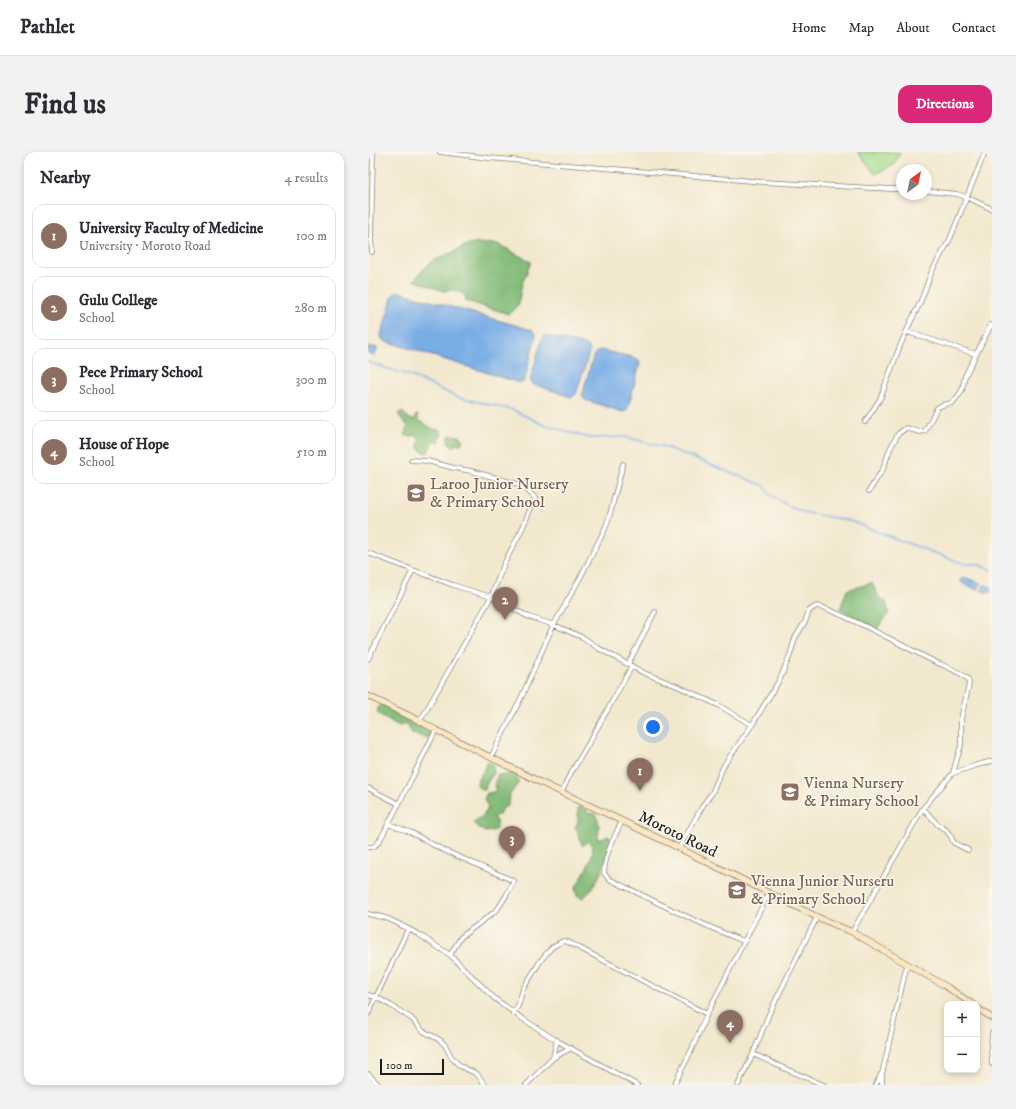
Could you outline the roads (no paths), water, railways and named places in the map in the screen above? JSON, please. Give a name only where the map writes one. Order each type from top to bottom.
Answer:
[{"type":"main road","name":"Moroto Road","points":[[368,696],[817,917],[852,932],[947,987],[968,1001]]},
{"type":"main road","points":[[980,1010],[992,1018]]},
{"type":"street","points":[[372,152],[372,252]]},
{"type":"street","points":[[440,152],[764,182],[896,189]]},
{"type":"street","points":[[866,422],[880,399],[911,320],[920,304],[932,271],[950,239],[985,152]]},
{"type":"street","points":[[932,192],[957,194],[992,209]]},
{"type":"street","points":[[869,490],[883,468],[890,449],[898,434],[906,428],[920,432],[925,431],[937,408],[954,402],[959,396],[965,376],[990,325],[992,326]]},
{"type":"street","points":[[907,332],[976,354]]},
{"type":"street","points":[[411,460],[427,461],[472,471],[518,484],[535,497],[528,515],[504,564],[491,597],[420,721]]},
{"type":"street","points":[[491,757],[523,694],[554,625],[605,529],[623,464]]},
{"type":"street","points":[[368,553],[491,597],[529,616],[584,638],[598,648],[644,673],[718,705],[752,725]]},
{"type":"street","points":[[368,659],[413,570]]},
{"type":"street","points":[[678,848],[703,805],[712,793],[724,765],[752,725],[781,676],[796,638],[809,611],[817,606],[822,607],[890,638],[961,674],[968,679],[969,684],[960,719],[961,745],[954,773],[923,808],[852,932]]},
{"type":"street","points":[[562,792],[568,778],[590,742],[630,665],[655,612]]},
{"type":"street","points":[[368,847],[376,846],[436,730]]},
{"type":"street","points":[[954,773],[992,761]]},
{"type":"street","points":[[368,788],[399,804]]},
{"type":"street","points":[[923,808],[938,825],[950,835],[954,843],[968,850]]},
{"type":"street","points":[[622,821],[606,861],[604,873],[606,876],[651,900],[744,941]]},
{"type":"street","points":[[388,824],[410,832],[441,849],[514,881],[497,910],[462,937],[450,955]]},
{"type":"street","points":[[674,1085],[769,893]]},
{"type":"street","points":[[368,914],[386,918],[408,928],[450,955],[494,998],[514,1013],[557,1040],[637,1085]]},
{"type":"street","points":[[738,1085],[753,1054],[769,1014],[817,917]]},
{"type":"street","points":[[368,1014],[408,928]]},
{"type":"street","points":[[514,1013],[518,1006],[522,989],[541,960],[552,946],[562,941],[568,942],[638,980],[708,1014]]},
{"type":"street","points":[[882,1085],[882,1074],[907,964]]},
{"type":"street","points":[[368,994],[376,997],[411,1018],[423,1031],[440,1040],[445,1045],[452,1058],[460,1066],[477,1074],[485,1085]]},
{"type":"street","points":[[992,1033],[992,1064]]},
{"type":"street","points":[[553,1058],[557,1040]]},
{"type":"street","points":[[526,1085],[553,1058],[571,1048]]},
{"type":"street","points":[[753,1054],[824,1085]]},
{"type":"street","points":[[368,1074],[379,1085]]},
{"type":"street","points":[[876,1085],[882,1074]]},
{"type":"water","points":[[396,292],[532,330],[536,335],[523,382],[520,383],[382,339],[381,335],[393,295]]},
{"type":"water","points":[[544,336],[585,345],[590,350],[576,394],[574,396],[571,397],[533,384],[530,380]]},
{"type":"water","points":[[369,346],[377,348],[374,356],[368,354]]},
{"type":"water","points":[[600,350],[639,360],[640,364],[626,411],[623,412],[585,400],[582,395],[594,354]]},
{"type":"water","points":[[963,577],[981,583],[978,590],[962,583]]},
{"type":"water","points":[[984,585],[991,587],[990,593],[981,591]]},
{"type":"waterway","points":[[368,362],[414,377],[457,397],[513,410],[542,424],[589,438],[625,437],[665,447],[765,486],[769,494],[785,504],[803,512],[850,521],[965,564],[977,564],[992,570]]},
{"type":"place","name":"Laroo Junior Nursery & Primary School","points":[[416,493]]},
{"type":"place","name":"Gulu College","points":[[505,620]]},
{"type":"place","name":"University Faculty of Medicine","points":[[640,791]]},
{"type":"place","name":"Vienna Nursery & Primary School","points":[[790,792]]},
{"type":"place","name":"Pece Primary School","points":[[512,859]]},
{"type":"place","name":"Vienna Junior Nurseru & Primary School","points":[[737,890]]},
{"type":"place","name":"House of Hope","points":[[730,1043]]}]
